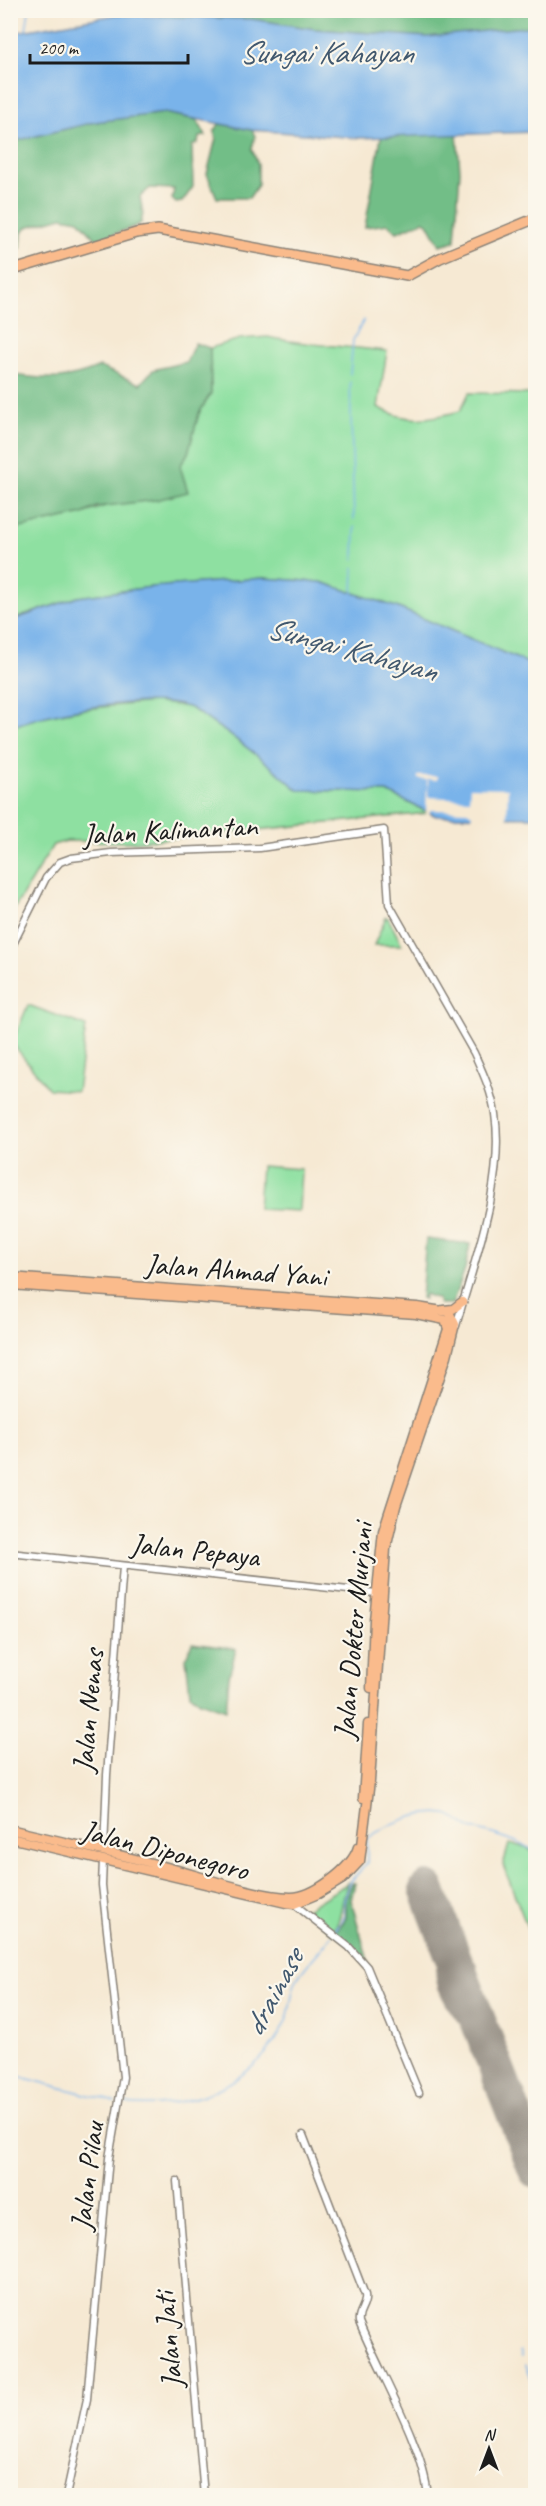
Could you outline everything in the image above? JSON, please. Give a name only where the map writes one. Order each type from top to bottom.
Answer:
[{"type":"highway","points":[[10,271],[136,233],[158,230],[407,276],[440,258],[536,218]]},
{"type":"main road","name":"Jalan Ahmad Yani","points":[[10,1277],[103,1288],[442,1314]]},
{"type":"main road","name":"Jalan Ahmad Yani","points":[[10,1286],[103,1288]]},
{"type":"main road","points":[[442,1314],[462,1302]]},
{"type":"main road","name":"Jalan Dokter Murjani","points":[[374,1686],[376,1593],[383,1531],[454,1331],[453,1318],[442,1314]]},
{"type":"main road","name":"Jalan Dokter Murjani","points":[[305,1897],[348,1866],[360,1848],[389,1532],[448,1329],[442,1314]]},
{"type":"main road","name":"Jalan Diponegoro","points":[[10,1829],[260,1898],[294,1904],[305,1897]]},
{"type":"main road","name":"Jalan Diponegoro","points":[[10,1838],[269,1893],[305,1897]]},
{"type":"street","name":"Jalan Kalimantan","points":[[10,950],[52,868],[65,859],[111,853],[260,848],[384,830],[389,904]]},
{"type":"street","name":"Jalan Dokter Murjani","points":[[389,904],[474,1053],[486,1079],[495,1114],[494,1161],[485,1231],[454,1331]]},
{"type":"street","name":"Jalan Pepaya","points":[[10,1553],[376,1593]]},
{"type":"street","name":"Jalan Nenas","points":[[103,1856],[123,1566]]},
{"type":"street","name":"Jalan Pilau","points":[[66,2496],[87,2399],[109,2166],[120,2096],[122,2051],[105,1918],[103,1856]]},
{"type":"street","points":[[294,1904],[337,1937],[362,1961],[372,1975],[419,2092]]},
{"type":"street","points":[[303,2135],[365,2295],[365,2304],[359,2313],[359,2322],[405,2424],[426,2479],[428,2496]]},
{"type":"street","name":"Jalan Jati","points":[[177,2181],[204,2496]]},
{"type":"green space","points":[[535,10],[536,26],[428,37],[315,29],[251,19],[160,17],[159,11]]},
{"type":"green space","points":[[164,113],[197,120],[206,136],[199,137],[198,143],[192,146],[193,187],[182,202],[176,203],[172,199],[174,189],[150,188],[140,197],[143,213],[141,223],[136,226],[97,240],[79,220],[62,217],[27,227],[22,232],[21,248],[15,247],[11,236],[10,142],[95,122]]},
{"type":"green space","points":[[219,124],[252,130],[255,136],[252,149],[258,164],[258,185],[249,198],[217,198],[207,174],[216,138],[214,132]]},
{"type":"green space","points":[[457,133],[460,171],[455,241],[440,245],[428,223],[423,221],[397,232],[388,224],[365,227],[381,137]]},
{"type":"green space","points":[[268,337],[387,351],[378,407],[399,416],[428,418],[460,411],[469,393],[535,394],[535,666],[396,607],[321,582],[263,578],[151,587],[78,597],[11,620],[10,530],[83,514],[111,504],[180,466],[188,453],[199,413],[211,393],[210,348],[240,339]]},
{"type":"green space","points":[[195,343],[210,348],[211,393],[199,413],[188,453],[180,466],[188,492],[156,500],[97,507],[83,514],[11,530],[11,371],[14,375],[58,378],[78,375],[100,367],[140,384],[153,370],[186,362]]},
{"type":"green space","points":[[154,702],[189,707],[253,749],[298,790],[387,792],[429,813],[134,842],[67,841],[53,845],[11,914],[11,727],[63,712]]},
{"type":"green space","points":[[386,917],[388,918],[402,945],[374,945]]},
{"type":"green space","points":[[28,1005],[86,1026],[77,1091],[49,1089],[12,1043]]},
{"type":"green space","points":[[261,1166],[301,1169],[299,1211],[258,1209]]},
{"type":"green space","points":[[426,1239],[470,1244],[465,1269],[452,1304],[439,1304],[438,1299],[425,1294],[424,1299],[421,1298]]},
{"type":"green space","points":[[192,1643],[236,1649],[229,1677],[226,1710],[200,1701],[190,1693],[186,1658]]},
{"type":"green space","points":[[509,1844],[526,1847],[535,1854],[535,1947],[503,1865]]},
{"type":"green space","points":[[348,1883],[339,1920],[332,1933],[306,1909]]},
{"type":"green space","points":[[352,1883],[355,1883],[351,1900],[368,1961],[335,1933],[346,1918],[346,1898]]},
{"type":"water","name":"Sungai Kahayan","points":[[115,15],[251,19],[315,29],[427,37],[535,26],[535,132],[358,138],[252,130],[164,113],[95,122],[11,142],[11,33]]},
{"type":"water","name":"Sungai Kahayan","points":[[263,578],[321,582],[396,607],[535,666],[535,817],[436,816],[387,792],[298,790],[256,754],[197,712],[188,707],[170,703],[124,703],[99,706],[49,715],[11,727],[10,621],[78,597],[151,587]]},
{"type":"pier","points":[[418,776],[437,776],[437,780],[428,779],[428,797],[469,799],[470,787],[508,788],[507,819],[472,818],[472,814],[467,811],[430,810],[429,816],[426,815],[427,780],[418,779]]},
{"type":"waterway","points":[[26,30],[29,10]]},
{"type":"waterway","points":[[350,374],[353,340],[364,320]]},
{"type":"waterway","points":[[350,382],[354,519]]},
{"type":"waterway","points":[[354,559],[355,527]]},
{"type":"waterway","points":[[353,594],[354,568]]},
{"type":"waterway","name":"drainase","points":[[334,1932],[344,1917],[344,1899],[350,1882],[367,1863],[367,1839],[404,1819],[425,1814],[446,1814],[470,1828],[512,1840],[536,1852]]},
{"type":"waterway","name":"drainase","points":[[120,2103],[168,2104],[193,2099],[216,2090],[237,2078],[256,2063],[272,2044],[285,2023],[297,1979],[331,1936]]},
{"type":"waterway","name":"drainase","points":[[10,2074],[115,2102]]},
{"type":"waterway","points":[[520,2351],[522,2357]]},
{"type":"waterway","points":[[525,2365],[536,2393]]},
{"type":"waterway","points":[[536,2466],[529,2468],[536,2486]]},
{"type":"taxiway","points":[[465,1988],[472,1977],[470,1966],[462,1959],[450,1962],[443,1969],[446,1989],[458,2011],[489,2050]]},
{"type":"runway","points":[[427,1889],[536,2170]]}]
